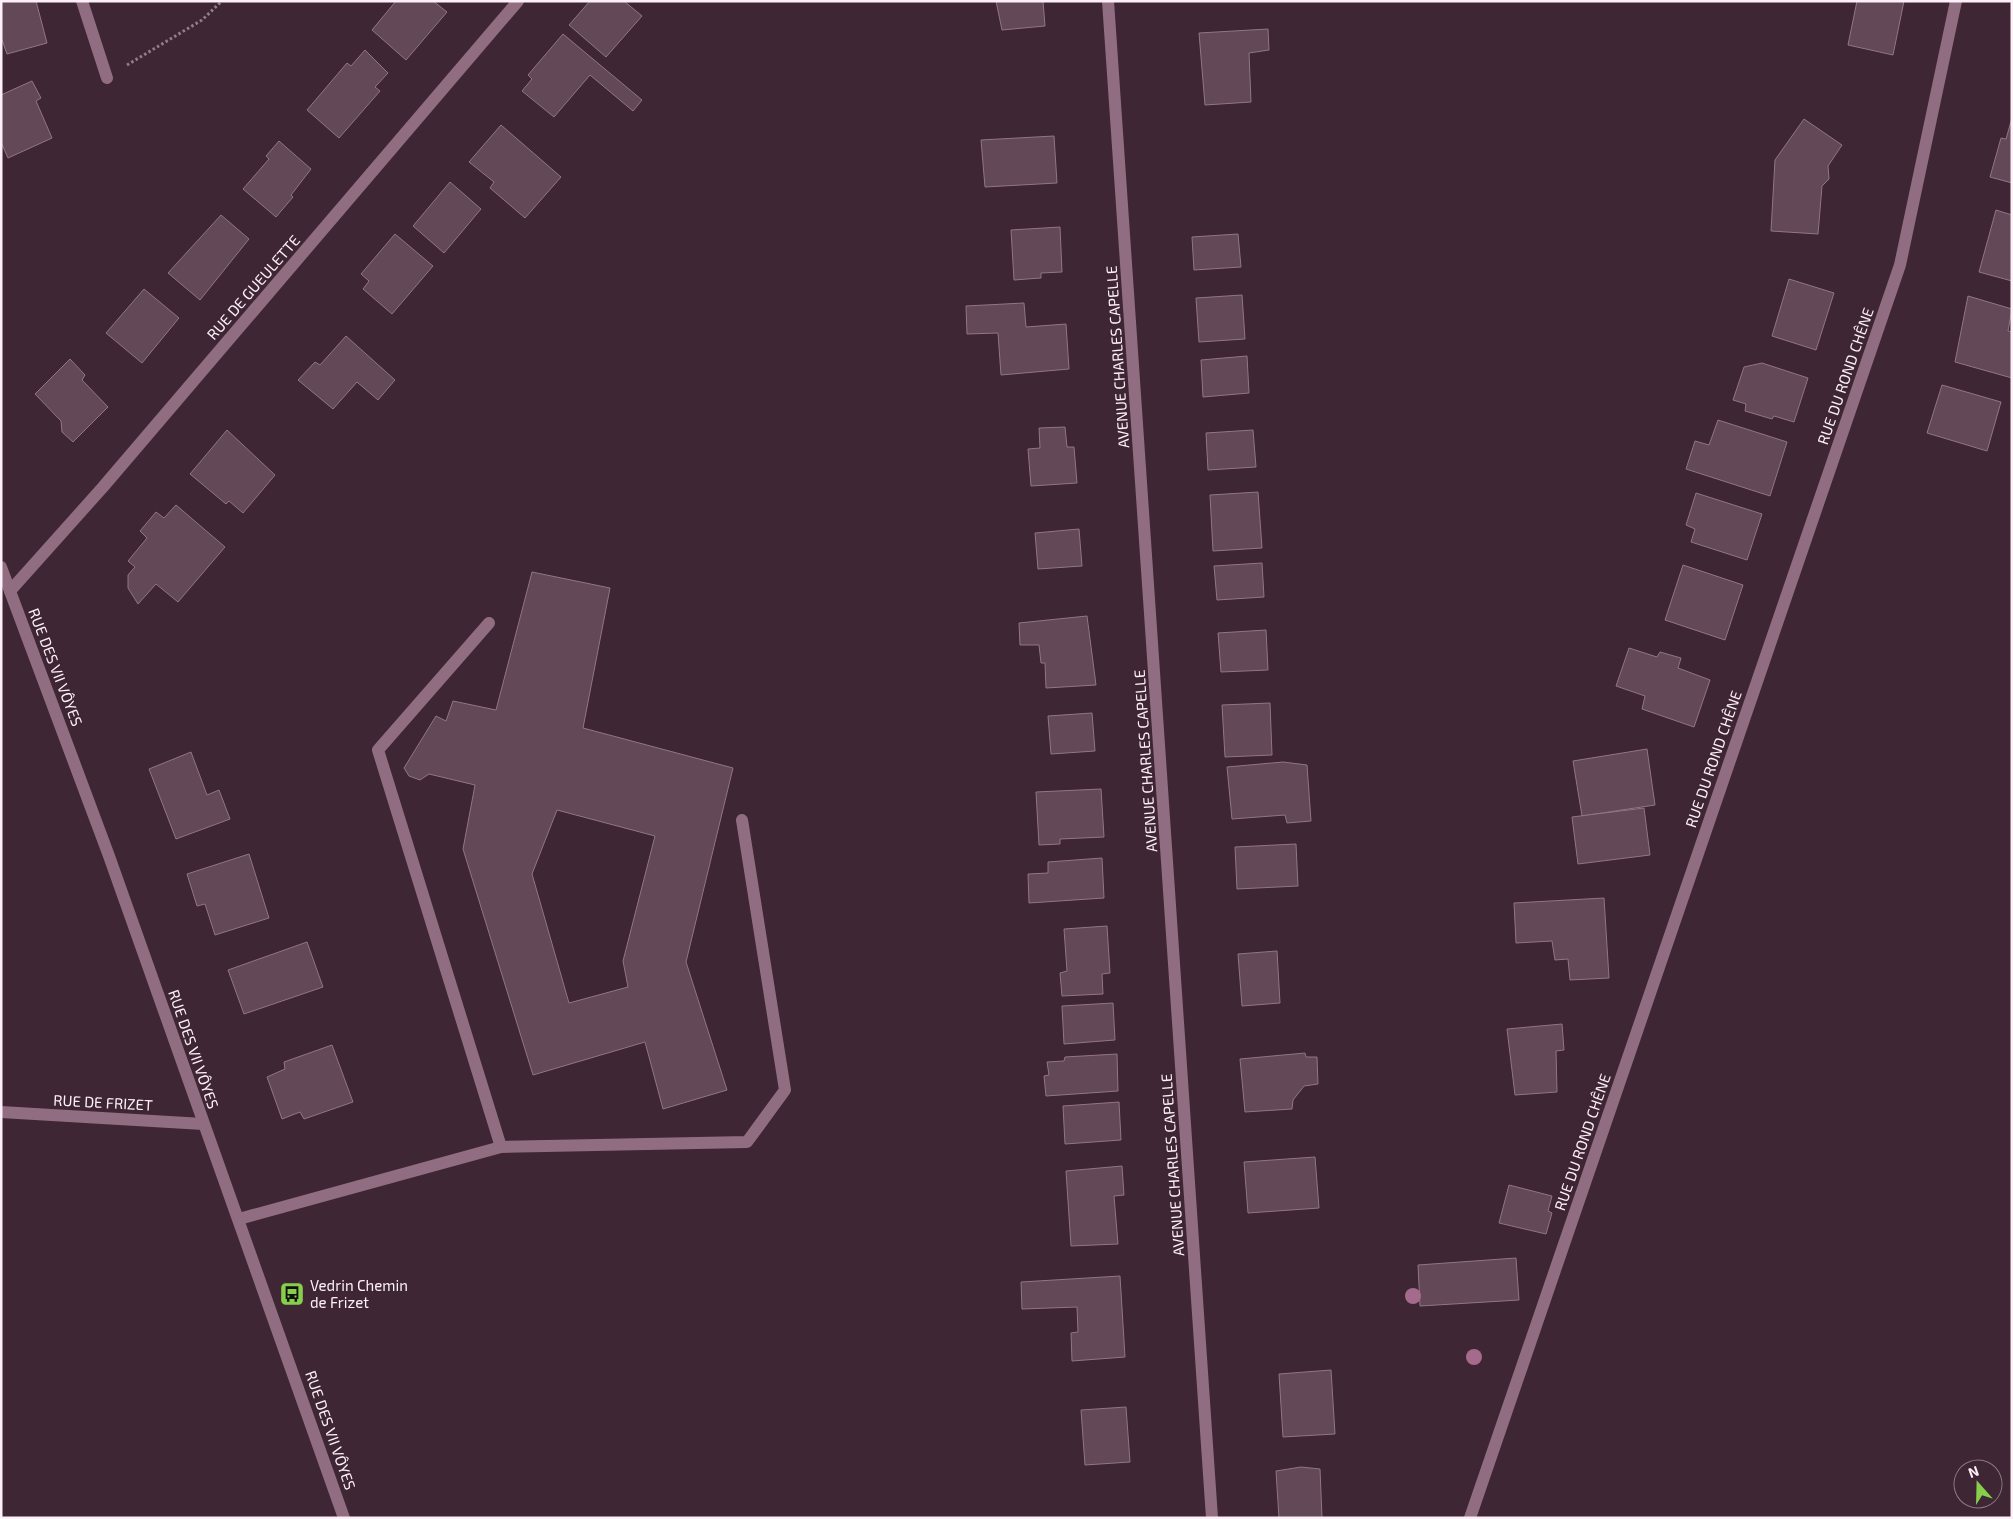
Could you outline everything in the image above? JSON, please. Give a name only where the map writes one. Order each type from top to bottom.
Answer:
[{"type":"street","points":[[82,1],[106,78]]},
{"type":"street","name":"RUE DE GUEULETTE","points":[[10,591],[102,487],[518,1]]},
{"type":"street","name":"AVENUE CHARLES CAPELLE","points":[[1108,1],[1212,1518]]},
{"type":"street","name":"RUE DU ROND CHÊNE","points":[[1470,1518],[1900,266],[1956,1]]},
{"type":"street","name":"RUE DES VII VÔYES","points":[[1,567],[106,848],[344,1518]]},
{"type":"street","points":[[489,623],[378,750],[501,1147]]},
{"type":"street","points":[[239,1219],[501,1147],[747,1142],[785,1090],[742,820]]},
{"type":"street","name":"RUE DE FRIZET","points":[[1,1112],[204,1124]]},
{"type":"path","points":[[106,78],[202,20],[222,1]]},
{"type":"building","points":[[1,1],[36,1],[47,43],[7,54],[1,37]]},
{"type":"building","points":[[396,1],[433,1],[447,12],[406,60],[372,30]]},
{"type":"building","points":[[590,1],[624,1],[642,16],[606,57],[569,25]]},
{"type":"building","points":[[996,1],[1043,1],[1045,26],[1002,30]]},
{"type":"building","points":[[1857,1],[1904,1],[1893,55],[1848,45]]},
{"type":"building","points":[[1268,29],[1269,50],[1249,53],[1251,102],[1205,105],[1199,33]]},
{"type":"building","points":[[563,34],[642,100],[633,111],[590,75],[554,117],[522,91],[532,79],[528,75]]},
{"type":"building","points":[[365,50],[388,73],[375,87],[380,91],[339,138],[307,110],[347,63],[351,66]]},
{"type":"building","points":[[32,81],[41,98],[36,101],[52,138],[8,158],[1,142],[1,95]]},
{"type":"building","points":[[2012,118],[2012,183],[1990,177],[2001,138],[2006,139]]},
{"type":"building","points":[[1804,119],[1842,145],[1828,166],[1829,179],[1822,186],[1818,234],[1771,231],[1775,160]]},
{"type":"building","points":[[501,125],[561,177],[525,218],[490,188],[494,182],[469,162]]},
{"type":"building","points":[[1054,136],[1057,183],[985,187],[981,140]]},
{"type":"building","points":[[279,141],[311,169],[291,195],[293,197],[276,217],[243,189],[269,159],[266,156]]},
{"type":"building","points":[[450,182],[481,209],[444,253],[413,226]]},
{"type":"building","points":[[1996,210],[2012,215],[2012,281],[1979,272]]},
{"type":"building","points":[[221,215],[249,239],[200,300],[168,273]]},
{"type":"building","points":[[1060,227],[1062,272],[1041,273],[1041,278],[1014,280],[1011,230]]},
{"type":"building","points":[[395,234],[433,266],[392,314],[363,289],[369,281],[361,274]]},
{"type":"building","points":[[1238,234],[1241,267],[1194,270],[1192,237]]},
{"type":"building","points":[[1789,279],[1834,293],[1816,350],[1772,336]]},
{"type":"building","points":[[144,289],[179,318],[142,363],[106,333]]},
{"type":"building","points":[[1242,295],[1245,339],[1199,342],[1196,298]]},
{"type":"building","points":[[1968,296],[2012,309],[2008,331],[2012,332],[2012,378],[1955,362]]},
{"type":"building","points":[[1024,303],[1026,327],[1066,324],[1069,369],[1001,375],[998,333],[967,334],[966,306]]},
{"type":"building","points":[[346,336],[395,380],[378,400],[357,382],[333,409],[298,380],[315,362],[320,365]]},
{"type":"building","points":[[1247,356],[1249,393],[1203,397],[1201,360]]},
{"type":"building","points":[[70,359],[85,375],[82,380],[108,407],[73,442],[62,432],[61,421],[35,394]]},
{"type":"building","points":[[1762,363],[1808,378],[1794,422],[1774,416],[1772,419],[1745,411],[1746,404],[1733,400],[1744,367]]},
{"type":"building","points":[[1942,385],[2001,402],[1987,451],[1927,433]]},
{"type":"building","points":[[1718,420],[1787,442],[1770,496],[1686,469],[1695,441],[1709,445]]},
{"type":"building","points":[[1065,427],[1067,447],[1074,447],[1077,483],[1031,486],[1028,449],[1040,448],[1039,428]]},
{"type":"building","points":[[227,430],[275,475],[243,513],[229,501],[226,504],[190,474]]},
{"type":"building","points":[[1253,430],[1256,467],[1208,470],[1206,433]]},
{"type":"building","points":[[1258,492],[1262,548],[1213,551],[1210,495]]},
{"type":"building","points":[[1696,493],[1762,514],[1747,560],[1691,542],[1695,529],[1686,525]]},
{"type":"building","points":[[176,505],[225,547],[178,602],[156,584],[138,604],[128,588],[128,575],[135,567],[128,561],[147,538],[140,531],[156,512],[164,518]]},
{"type":"building","points":[[1079,529],[1082,566],[1038,569],[1035,533]]},
{"type":"building","points":[[1262,563],[1264,597],[1217,600],[1214,566]]},
{"type":"building","points":[[1683,565],[1743,585],[1725,640],[1665,620]]},
{"type":"building","points":[[532,572],[610,588],[583,728],[733,768],[686,962],[727,1090],[663,1109],[645,1042],[533,1075],[463,849],[475,785],[429,774],[420,780],[409,776],[404,768],[436,716],[446,721],[453,701],[496,710]],"holes":[[[557,810],[655,836],[623,961],[628,987],[569,1003],[532,874]]]},
{"type":"building","points":[[1087,616],[1096,685],[1046,688],[1045,663],[1041,663],[1039,645],[1020,645],[1019,623]]},
{"type":"building","points":[[1266,630],[1268,670],[1221,672],[1218,633]]},
{"type":"building","points":[[1629,648],[1657,657],[1660,652],[1681,658],[1678,668],[1710,680],[1694,727],[1642,709],[1645,696],[1616,686]]},
{"type":"building","points":[[1270,703],[1272,755],[1225,757],[1222,705]]},
{"type":"building","points":[[1092,713],[1095,751],[1051,754],[1048,716]]},
{"type":"building","points":[[1647,749],[1655,805],[1582,816],[1573,761]]},
{"type":"building","points":[[191,752],[207,795],[219,790],[230,819],[176,839],[149,769]]},
{"type":"building","points":[[1283,762],[1307,765],[1311,821],[1287,823],[1285,815],[1232,819],[1227,767]]},
{"type":"building","points":[[1101,789],[1104,837],[1060,839],[1060,844],[1039,845],[1036,792]]},
{"type":"building","points":[[1644,808],[1650,855],[1578,864],[1572,817]]},
{"type":"building","points":[[1296,844],[1298,886],[1237,889],[1235,847]]},
{"type":"building","points":[[249,854],[269,918],[215,935],[205,904],[197,906],[187,874]]},
{"type":"building","points":[[1102,858],[1104,898],[1029,903],[1028,874],[1048,873],[1048,862]]},
{"type":"building","points":[[1604,898],[1609,978],[1570,980],[1568,959],[1555,960],[1552,941],[1516,943],[1514,903]]},
{"type":"building","points":[[1107,926],[1110,973],[1102,974],[1103,994],[1062,996],[1060,973],[1067,971],[1064,929]]},
{"type":"building","points":[[307,942],[323,987],[244,1014],[228,970]]},
{"type":"building","points":[[1277,951],[1280,1003],[1242,1006],[1238,954]]},
{"type":"building","points":[[1113,1003],[1115,1040],[1064,1044],[1062,1006]]},
{"type":"building","points":[[1562,1024],[1564,1050],[1556,1051],[1557,1092],[1515,1095],[1507,1029]]},
{"type":"building","points":[[332,1045],[353,1102],[304,1119],[300,1112],[282,1119],[267,1077],[285,1069],[284,1062]]},
{"type":"building","points":[[1305,1053],[1306,1057],[1317,1057],[1318,1084],[1304,1086],[1293,1100],[1292,1109],[1245,1112],[1240,1059]]},
{"type":"building","points":[[1117,1054],[1118,1091],[1046,1096],[1044,1076],[1049,1075],[1047,1062],[1064,1061],[1065,1057]]},
{"type":"building","points":[[1119,1102],[1121,1140],[1065,1144],[1063,1106]]},
{"type":"building","points":[[1315,1157],[1319,1208],[1248,1213],[1244,1162]]},
{"type":"building","points":[[1122,1166],[1124,1195],[1114,1196],[1118,1244],[1071,1246],[1066,1171]]},
{"type":"building","points":[[1509,1185],[1552,1196],[1548,1211],[1552,1213],[1546,1234],[1499,1223]]},
{"type":"building","points":[[1516,1258],[1519,1300],[1420,1306],[1418,1265]]},
{"type":"building","points":[[1120,1276],[1125,1357],[1072,1361],[1071,1333],[1078,1332],[1077,1307],[1022,1309],[1021,1282]]},
{"type":"building","points":[[1331,1370],[1335,1434],[1283,1437],[1279,1374]]},
{"type":"building","points":[[1126,1407],[1130,1462],[1085,1465],[1081,1410]]},
{"type":"building","points":[[1301,1467],[1320,1469],[1322,1518],[1279,1518],[1276,1471]]},
{"type":"place","name":"Vedrin Chemin de Frizet","points":[[292,1294]]}]
